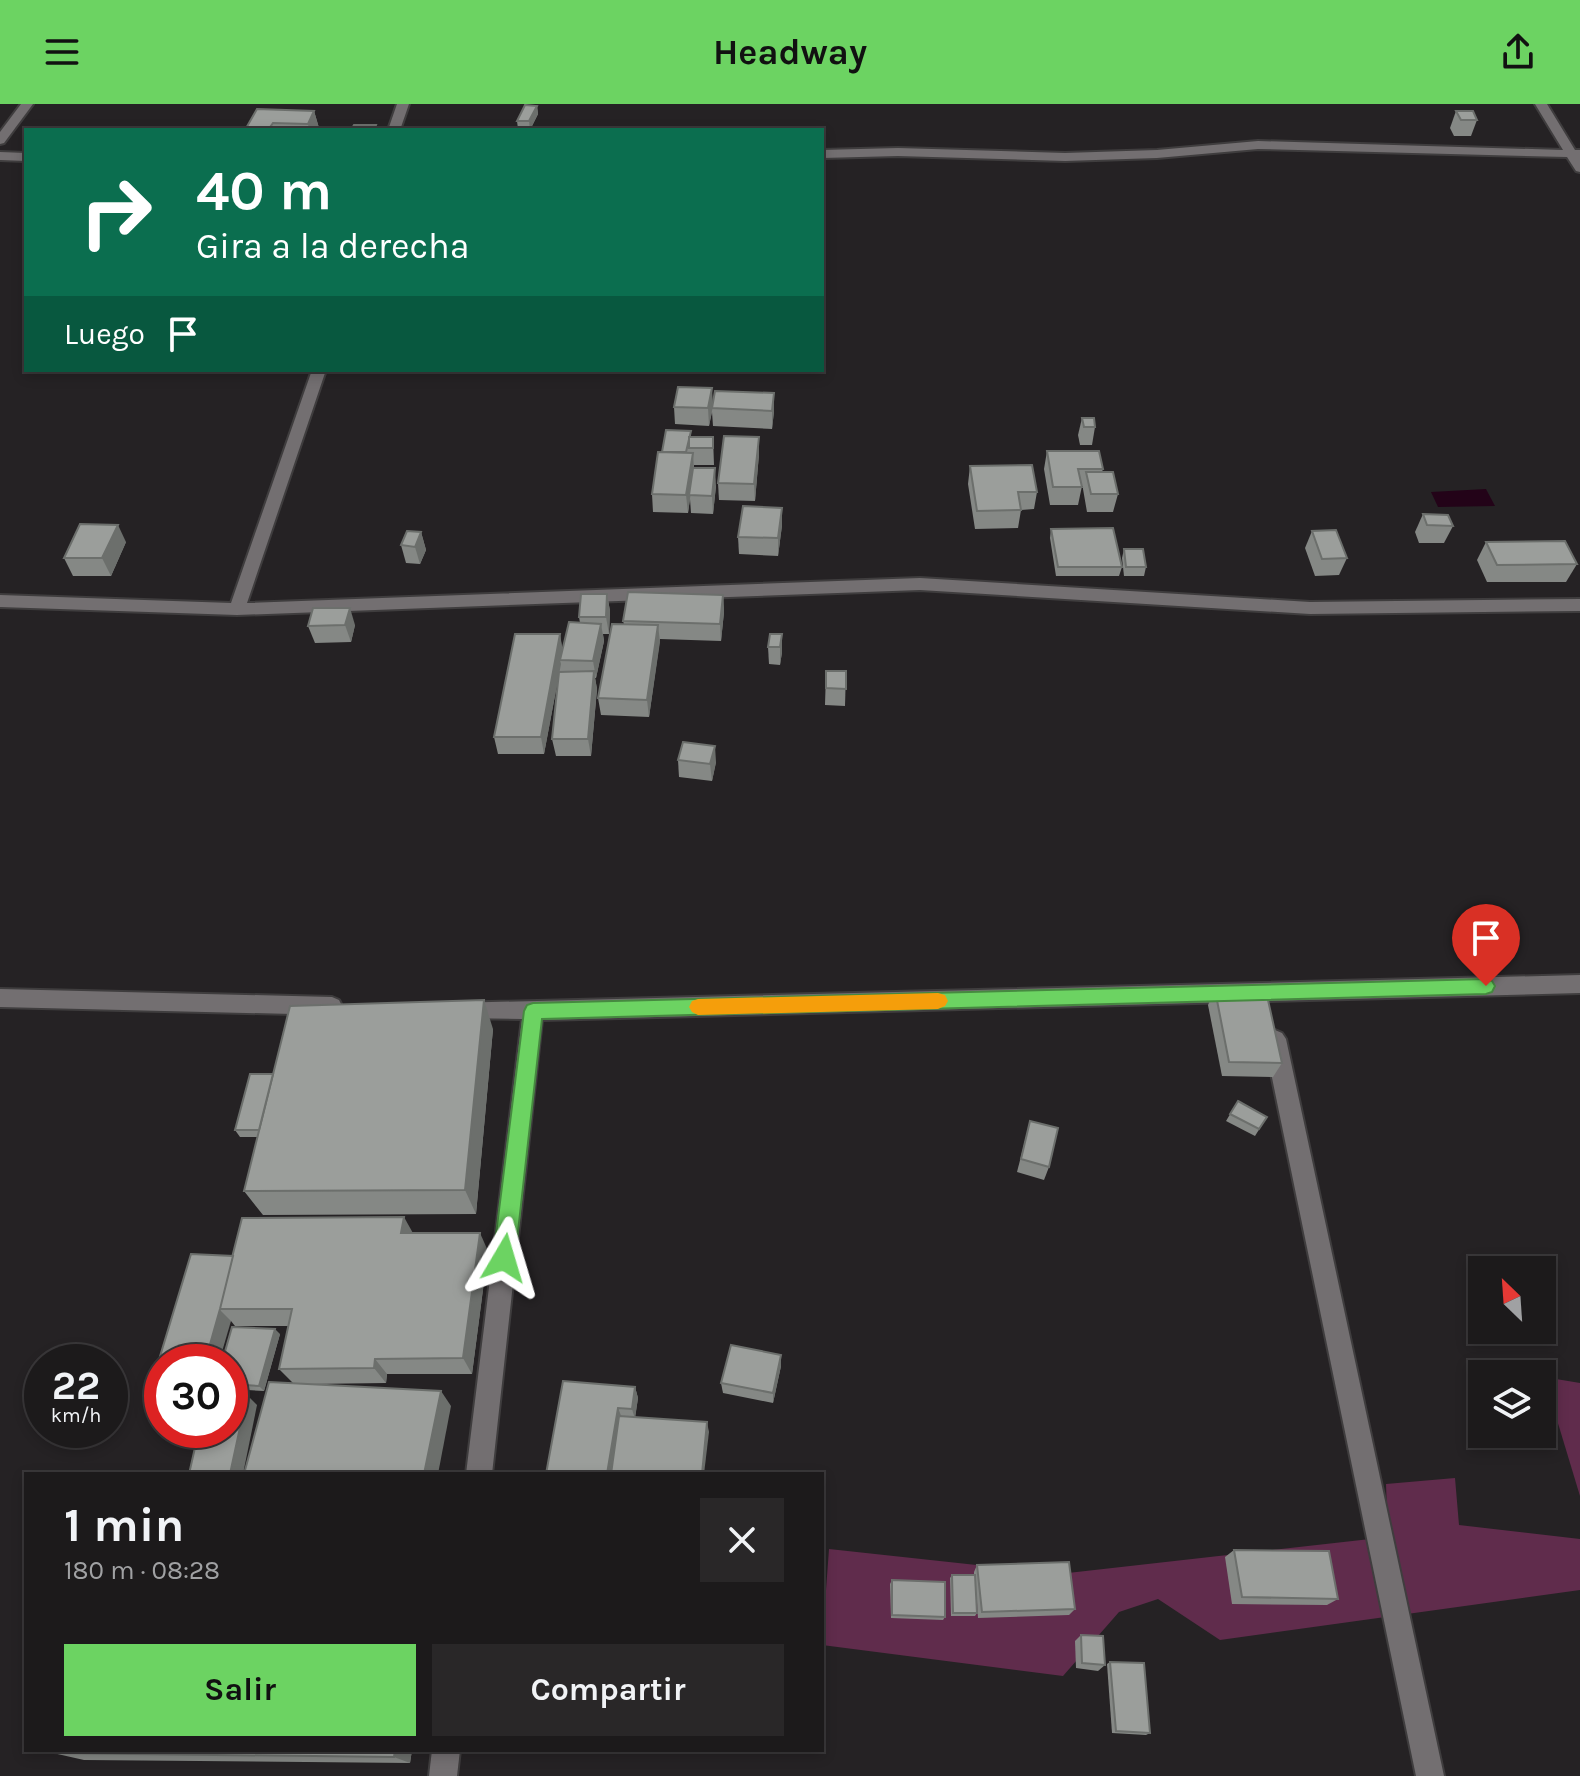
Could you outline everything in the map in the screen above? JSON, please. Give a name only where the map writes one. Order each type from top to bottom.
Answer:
[{"type":"street","points":[[0,140],[27,104]]},
{"type":"street","points":[[395,128],[403,104]]},
{"type":"street","points":[[1541,104],[1575,154],[1580,168]]},
{"type":"street","points":[[824,154],[992,153],[1065,157],[1157,154],[1258,145],[1575,154]]},
{"type":"street","points":[[0,156],[24,157]]},
{"type":"street","points":[[237,609],[318,372]]},
{"type":"street","points":[[0,601],[237,609],[920,584],[1310,608],[1580,605]]},
{"type":"street","points":[[439,1009],[533,1011],[1580,984]]},
{"type":"street","points":[[1265,992],[1430,1776]]},
{"type":"street","points":[[0,998],[361,1007]]},
{"type":"street","points":[[479,1472],[533,1011]]},
{"type":"street","points":[[443,1776],[446,1752]]},
{"type":"shaded area","points":[[1486,489],[1495,506],[1438,507],[1431,492]]},
{"type":"shaded area","points":[[1556,1379],[1580,1383],[1580,1496],[1556,1417]]},
{"type":"shaded area","points":[[1455,1478],[1459,1525],[1580,1539],[1580,1590],[1220,1640],[1158,1599],[1119,1612],[1063,1676],[824,1645],[829,1549],[1059,1574],[1388,1537],[1386,1484]]},
{"type":"building","points":[[525,105],[537,106],[529,121],[517,121]]},
{"type":"building","points":[[257,109],[314,111],[308,124],[273,123],[269,128],[246,128]]},
{"type":"building","points":[[1456,111],[1473,111],[1477,120],[1461,120]]},
{"type":"building","points":[[354,125],[376,125],[375,128],[352,128]]},
{"type":"building","points":[[678,387],[712,388],[708,408],[674,407]]},
{"type":"building","points":[[715,391],[774,393],[772,411],[712,408]]},
{"type":"building","points":[[1082,418],[1094,418],[1095,427],[1084,427]]},
{"type":"building","points":[[666,430],[691,431],[686,452],[662,452]]},
{"type":"building","points":[[724,436],[759,437],[754,484],[718,483]]},
{"type":"building","points":[[689,437],[713,437],[713,448],[689,448]]},
{"type":"building","points":[[1047,451],[1099,451],[1103,469],[1078,469],[1082,487],[1053,487]]},
{"type":"building","points":[[658,452],[693,453],[686,495],[652,494]]},
{"type":"building","points":[[1032,465],[1037,492],[1018,492],[1021,510],[977,511],[970,466]]},
{"type":"building","points":[[693,468],[715,468],[712,496],[689,495]]},
{"type":"building","points":[[1086,472],[1113,472],[1118,494],[1091,494]]},
{"type":"building","points":[[743,506],[782,508],[778,538],[738,537]]},
{"type":"building","points":[[1423,514],[1448,515],[1453,526],[1427,525]]},
{"type":"building","points":[[80,524],[118,525],[102,558],[64,558]]},
{"type":"building","points":[[1113,528],[1122,567],[1058,567],[1051,529]]},
{"type":"building","points":[[1336,530],[1347,558],[1322,559],[1312,531]]},
{"type":"building","points":[[407,531],[421,532],[415,547],[401,545]]},
{"type":"building","points":[[1565,541],[1577,564],[1497,565],[1486,542]]},
{"type":"building","points":[[1124,549],[1143,549],[1146,567],[1126,567]]},
{"type":"building","points":[[628,592],[723,595],[720,624],[623,621]]},
{"type":"building","points":[[581,594],[607,594],[606,617],[579,617]]},
{"type":"building","points":[[313,608],[350,608],[345,625],[308,626]]},
{"type":"building","points":[[569,622],[601,624],[593,661],[560,660]]},
{"type":"building","points":[[612,624],[658,625],[647,700],[598,698]]},
{"type":"building","points":[[515,634],[560,634],[541,737],[494,737]]},
{"type":"building","points":[[770,634],[782,634],[780,647],[768,647]]},
{"type":"building","points":[[594,671],[588,739],[552,739],[559,672]]},
{"type":"building","points":[[826,671],[846,671],[846,689],[826,688]]},
{"type":"building","points":[[683,742],[715,746],[710,764],[678,760]]},
{"type":"building","points":[[1215,990],[1266,991],[1282,1063],[1229,1062]]},
{"type":"building","points":[[484,1000],[465,1190],[244,1191],[290,1006]]},
{"type":"building","points":[[250,1074],[273,1074],[259,1130],[235,1130]]},
{"type":"building","points":[[1238,1101],[1267,1117],[1259,1129],[1230,1114]]},
{"type":"building","points":[[1030,1121],[1058,1128],[1049,1167],[1021,1159]]},
{"type":"building","points":[[404,1217],[401,1233],[480,1233],[463,1358],[375,1359],[374,1368],[279,1369],[292,1309],[219,1309],[242,1218]]},
{"type":"building","points":[[191,1254],[233,1256],[210,1344],[164,1344]]},
{"type":"building","points":[[232,1327],[275,1329],[259,1386],[248,1385],[248,1344],[227,1344]]},
{"type":"building","points":[[731,1345],[781,1355],[773,1393],[721,1383]]},
{"type":"building","points":[[563,1381],[635,1387],[632,1409],[618,1408],[607,1472],[546,1472]]},
{"type":"building","points":[[269,1382],[441,1391],[424,1472],[245,1472]]},
{"type":"building","points":[[619,1416],[707,1422],[702,1472],[611,1472]]},
{"type":"building","points":[[195,1448],[236,1448],[230,1472],[189,1472]]},
{"type":"building","points":[[1234,1550],[1329,1551],[1338,1599],[1242,1597]]},
{"type":"building","points":[[1069,1562],[1075,1609],[982,1612],[977,1565]]},
{"type":"building","points":[[952,1575],[975,1575],[977,1613],[953,1613]]},
{"type":"building","points":[[892,1580],[945,1582],[945,1617],[892,1615]]},
{"type":"building","points":[[1081,1635],[1103,1636],[1105,1665],[1082,1663]]},
{"type":"building","points":[[1110,1662],[1144,1663],[1150,1733],[1116,1731]]},
{"type":"building","points":[[53,1752],[395,1752],[394,1757]]},
{"type":"slow traffic","points":[[698,1007],[938,1001]]},
{"type":"route","points":[[504,1258],[533,1011],[1486,986]]}]
